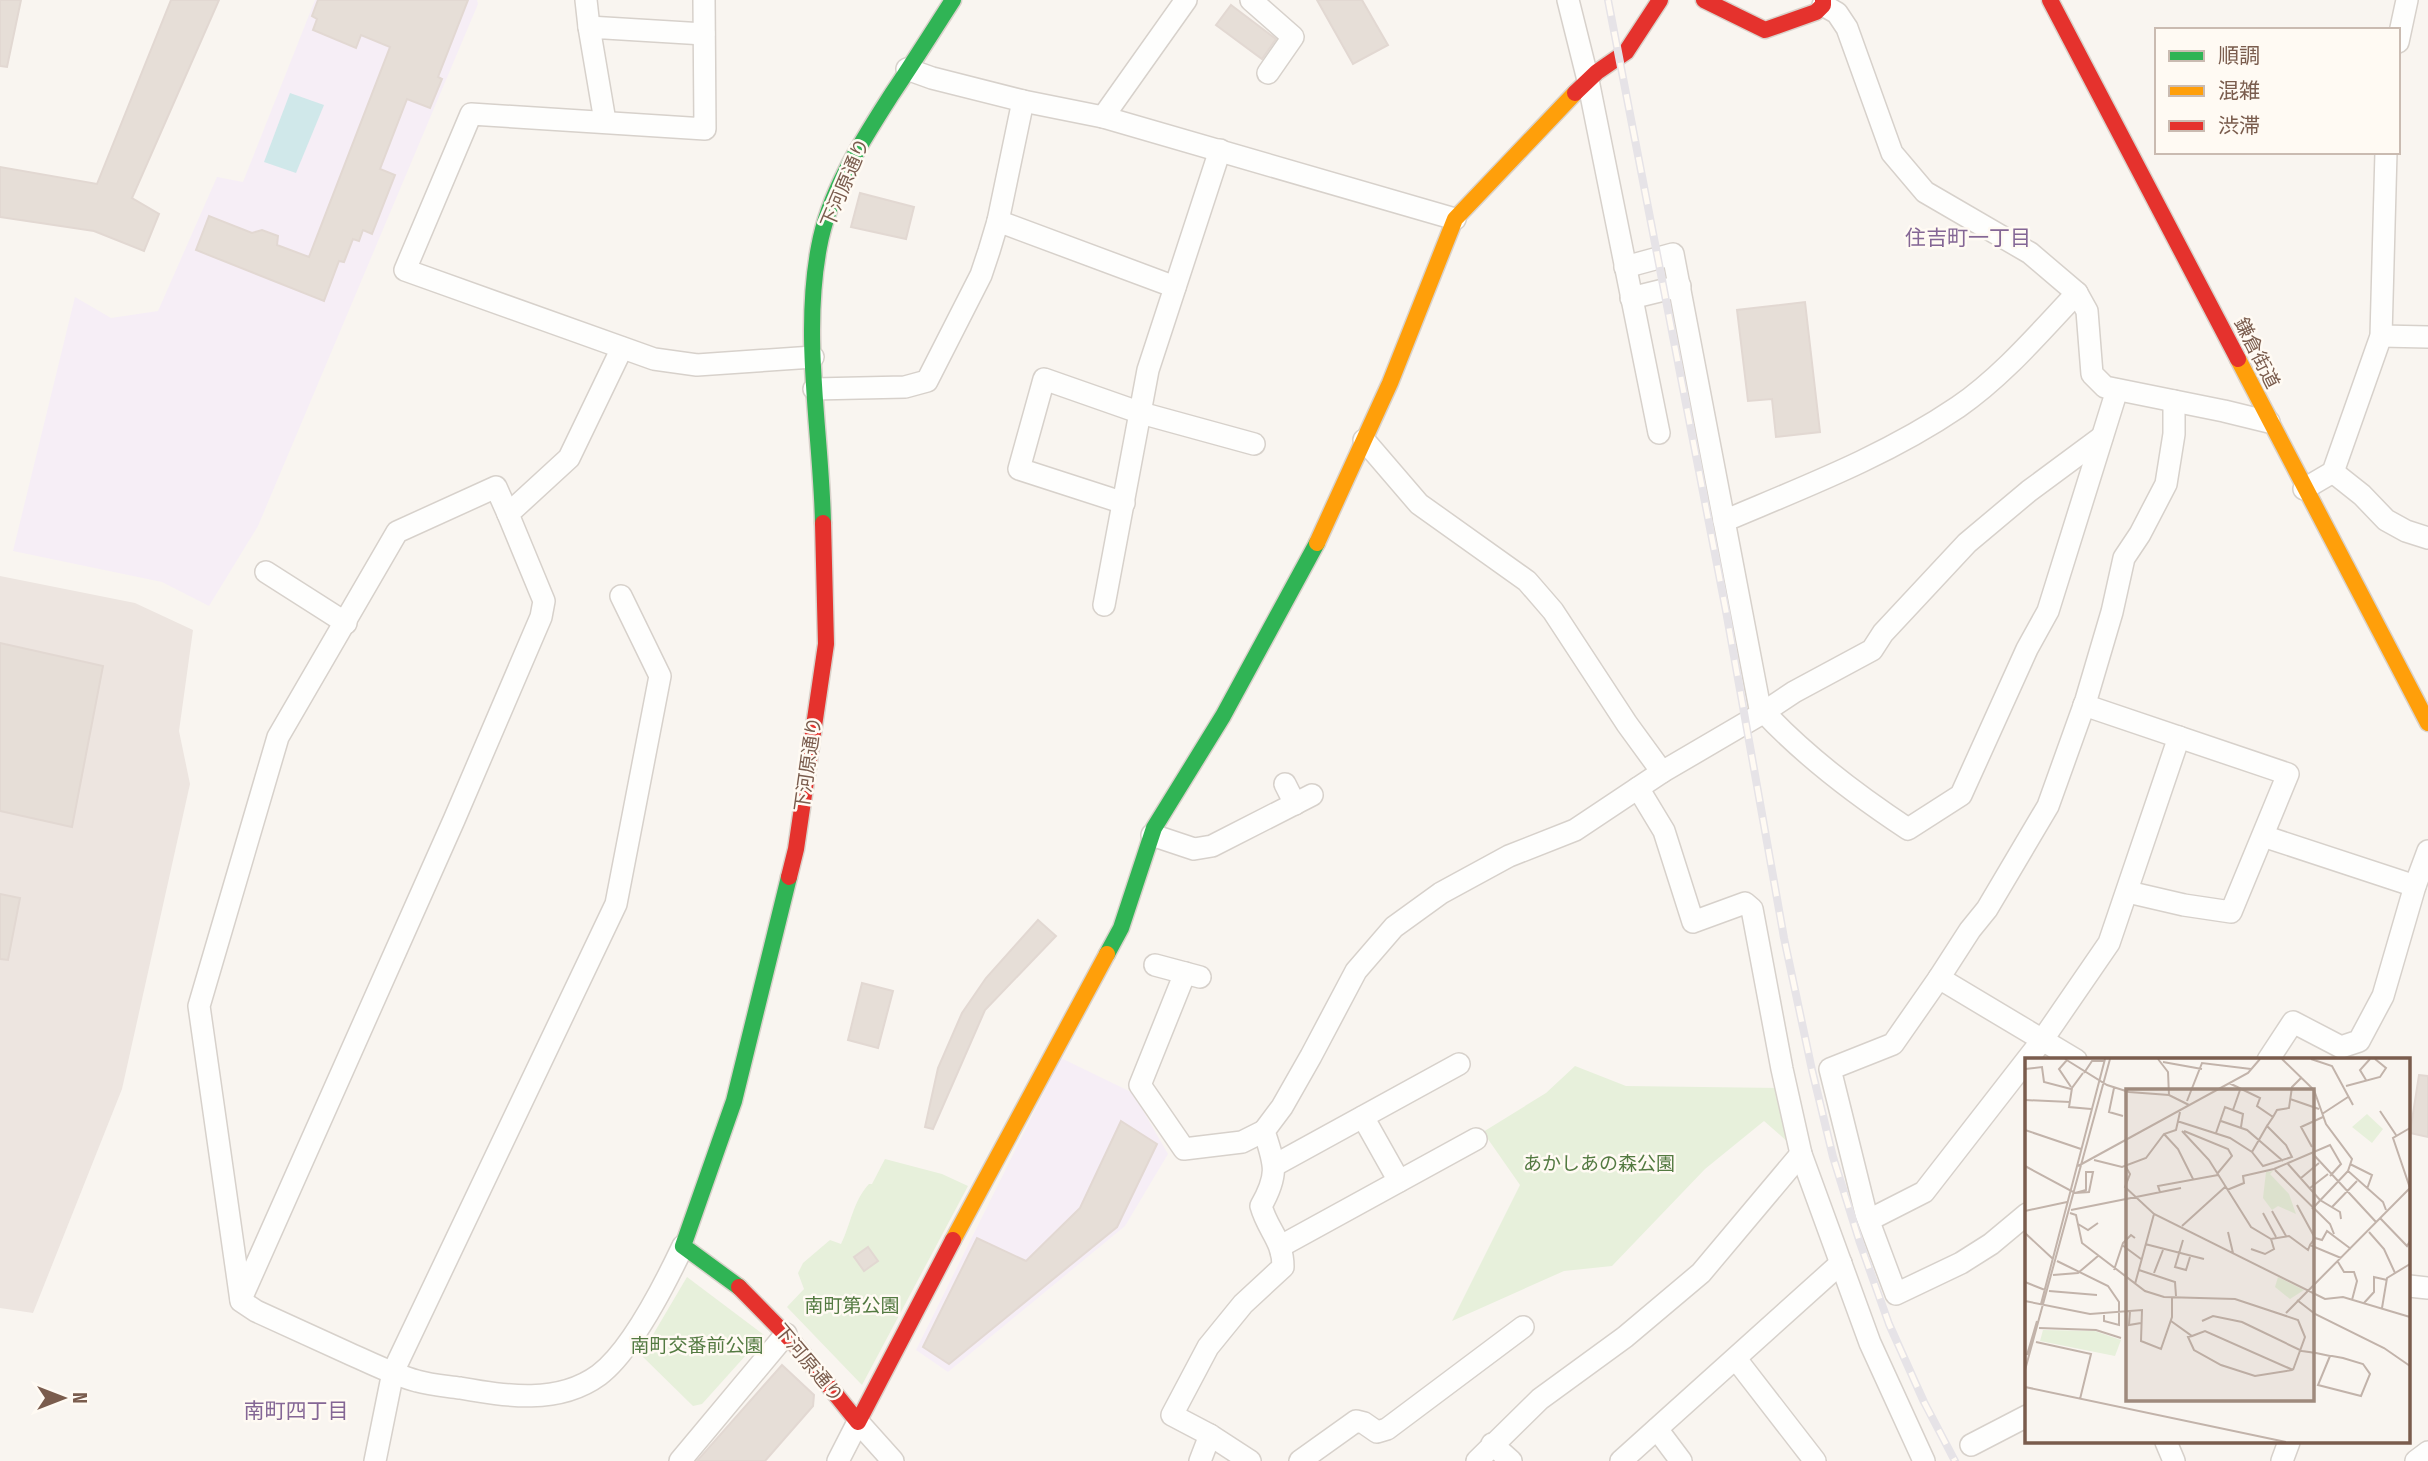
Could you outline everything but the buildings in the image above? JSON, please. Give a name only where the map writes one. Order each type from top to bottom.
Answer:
[{"type":"street","points":[[586,0],[605,121]]},
{"type":"street","points":[[704,0],[705,129],[471,114],[404,270],[654,359],[697,365],[813,356]]},
{"type":"street","name":"下河原通り","points":[[893,1461],[786,1334],[729,1279],[683,1246],[734,1101],[800,823],[826,644],[823,517],[813,356],[813,297],[820,245],[833,202],[855,152],[953,0]]},
{"type":"street","points":[[1103,117],[1186,0]]},
{"type":"street","points":[[1251,0],[1293,37],[1268,73]]},
{"type":"street","points":[[1568,0],[1588,80],[1659,433]]},
{"type":"street","points":[[838,1461],[991,1167],[1121,928],[1152,835],[1223,716],[1324,528],[1412,329],[1455,219],[1588,80],[1626,52],[1660,0]]},
{"type":"street","points":[[1704,0],[1765,30],[1816,12],[1823,3],[1837,13],[1847,28],[1892,153],[1925,192],[2029,253],[2077,293],[2087,311],[2092,374],[2105,387],[2269,422]]},
{"type":"street","name":"鎌倉街道","points":[[2050,0],[2428,723]]},
{"type":"street","points":[[2400,33],[2407,0]]},
{"type":"street","points":[[589,27],[704,34]]},
{"type":"street","points":[[907,69],[932,78],[1103,117],[1455,219]]},
{"type":"street","points":[[814,389],[905,387],[927,382],[981,275],[998,221],[1023,100]]},
{"type":"street","points":[[1104,605],[1149,370],[1220,150]]},
{"type":"street","points":[[2304,489],[2333,472],[2381,337],[2386,154]]},
{"type":"street","points":[[998,221],[1175,287]]},
{"type":"street","points":[[1625,267],[1673,254],[1763,713],[1787,736],[1908,829],[1961,795],[2026,649],[2048,611],[2116,390]]},
{"type":"street","points":[[1631,298],[1680,286]]},
{"type":"street","points":[[1724,521],[1884,451],[1959,406],[2006,368],[2077,293]]},
{"type":"street","points":[[2381,337],[2428,337]]},
{"type":"street","points":[[508,514],[569,458],[622,348]]},
{"type":"street","points":[[1124,503],[1019,469],[1044,379],[1141,413],[1254,444]]},
{"type":"street","points":[[2025,1216],[1991,1244],[1896,1294],[1868,1220],[1830,1069],[1893,1044],[1987,909],[2048,806],[2084,705],[2112,612],[2124,558],[2166,484],[2174,434],[2174,401]]},
{"type":"street","points":[[1155,965],[1192,975],[1140,1085],[1184,1149],[1242,1142],[1264,1131],[1282,1107],[1356,971],[1394,927],[1441,893],[1509,856],[1575,830],[1662,772],[1794,692],[1872,650],[1884,633],[1968,543],[2029,491],[2102,437]]},
{"type":"street","points":[[1364,440],[1419,505],[1527,581],[1553,611],[1662,772]]},
{"type":"street","points":[[2333,472],[2362,495],[2386,520],[2406,531],[2428,538]]},
{"type":"street","points":[[496,487],[544,601],[541,617],[240,1301],[199,1006],[278,737],[397,532],[496,487]]},
{"type":"street","points":[[266,572],[346,623]]},
{"type":"street","points":[[375,1461],[393,1372],[616,904],[660,676],[621,596]]},
{"type":"street","points":[[2084,705],[2288,774],[2231,912],[2128,892]]},
{"type":"street","points":[[2028,1058],[2109,943],[2179,737]]},
{"type":"street","points":[[1152,835],[1194,849],[1212,846],[1303,800],[1285,783]]},
{"type":"street","points":[[1638,788],[1664,831],[1693,922],[1745,903],[1752,909],[1801,1154],[1870,1343],[1918,1459]]},
{"type":"street","points":[[2263,836],[2415,886]]},
{"type":"street","points":[[2269,1058],[2293,1022],[2341,1047],[2359,1041],[2383,996],[2428,851]]},
{"type":"street","points":[[1939,978],[2073,1058]]},
{"type":"street","points":[[1868,1220],[1924,1192],[2025,1062]]},
{"type":"street","points":[[1275,1165],[1459,1064]]},
{"type":"street","points":[[1363,1117],[1399,1181]]},
{"type":"street","points":[[1250,1461],[1172,1415],[1208,1347],[1243,1304],[1283,1267],[1281,1246],[1265,1220],[1261,1206],[1271,1188],[1275,1165],[1264,1131]]},
{"type":"street","points":[[1281,1246],[1476,1139]]},
{"type":"street","points":[[1477,1461],[1540,1399],[1625,1337],[1700,1273],[1801,1154]]},
{"type":"street","points":[[240,1301],[256,1311],[418,1381],[501,1394],[540,1395],[573,1389],[602,1373],[628,1342],[651,1306],[683,1246]]},
{"type":"street","points":[[1621,1461],[1841,1263]]},
{"type":"street","points":[[2410,1286],[2428,1288]]},
{"type":"street","points":[[1300,1461],[1356,1421],[1377,1432],[1387,1429],[1523,1327]]},
{"type":"street","points":[[680,1461],[786,1334]]},
{"type":"street","points":[[1736,1359],[1815,1461]]},
{"type":"street","points":[[1971,1445],[2025,1417]]},
{"type":"street","points":[[1657,1429],[1681,1461]]},
{"type":"street","points":[[1200,1461],[1210,1435]]},
{"type":"street","points":[[1492,1444],[1511,1461]]},
{"type":"street","points":[[2166,1444],[2174,1461]]},
{"type":"street","points":[[2282,1461],[2288,1444]]},
{"type":"street","points":[[2416,1461],[2428,1452]]},
{"type":"shaded area","points":[[315,0],[477,0],[478,4],[258,526],[209,606],[162,582],[13,551],[75,297],[111,318],[158,311],[217,177],[243,182]]},
{"type":"shaded area","points":[[0,576],[135,603],[193,630],[179,731],[190,784],[122,1089],[33,1313],[0,1308]]},
{"type":"shaded area","points":[[1061,1058],[1133,1093],[1168,1154],[1125,1226],[948,1372],[916,1350]]},
{"type":"green space","name":"あかしあの森公園","points":[[1575,1066],[1626,1086],[1781,1088],[1789,1143],[1764,1121],[1705,1169],[1612,1266],[1564,1271],[1452,1321],[1520,1185],[1483,1132],[1546,1093]]},
{"type":"green space","name":"南町第公園","points":[[885,1159],[942,1174],[968,1186],[862,1385],[787,1307],[804,1289],[798,1273],[803,1263],[830,1240],[841,1244],[859,1198],[869,1184],[872,1184]]},
{"type":"green space","name":"南町交番前公園","points":[[687,1277],[764,1335],[702,1404],[693,1406],[641,1355]]},
{"type":"water","points":[[290,93],[324,105],[296,173],[264,162]]},
{"type":"railway","points":[[1608,0],[1726,611],[1784,938],[1812,1070],[1833,1157],[1889,1324],[1924,1402],[1955,1461]]},
{"type":"traffic: fast","points":[[823,523],[812,315],[814,281],[824,226],[830,206],[858,148],[953,0]]},
{"type":"traffic: fast","points":[[1107,954],[1121,928],[1154,828],[1223,716],[1317,543]]},
{"type":"traffic: fast","points":[[739,1287],[683,1246],[734,1101],[789,877]]},
{"type":"traffic: slow","points":[[1317,543],[1390,383],[1455,219],[1575,93]]},
{"type":"traffic: slow","points":[[2238,359],[2428,723]]},
{"type":"traffic: slow","points":[[953,1240],[1107,954]]},
{"type":"traffic: jam","points":[[1575,93],[1597,72],[1626,52],[1660,0]]},
{"type":"traffic: jam","points":[[1704,0],[1765,30],[1816,12],[1823,5],[1823,0]]},
{"type":"traffic: jam","points":[[2050,0],[2238,359]]},
{"type":"traffic: jam","points":[[789,877],[796,849],[826,644],[823,523]]},
{"type":"traffic: jam","points":[[739,1287],[795,1344],[858,1422],[953,1240]]},
{"type":"district","name":"住吉町一丁目","points":[[1968,238]]},
{"type":"district","name":"南町四丁目","points":[[296,1411]]}]
